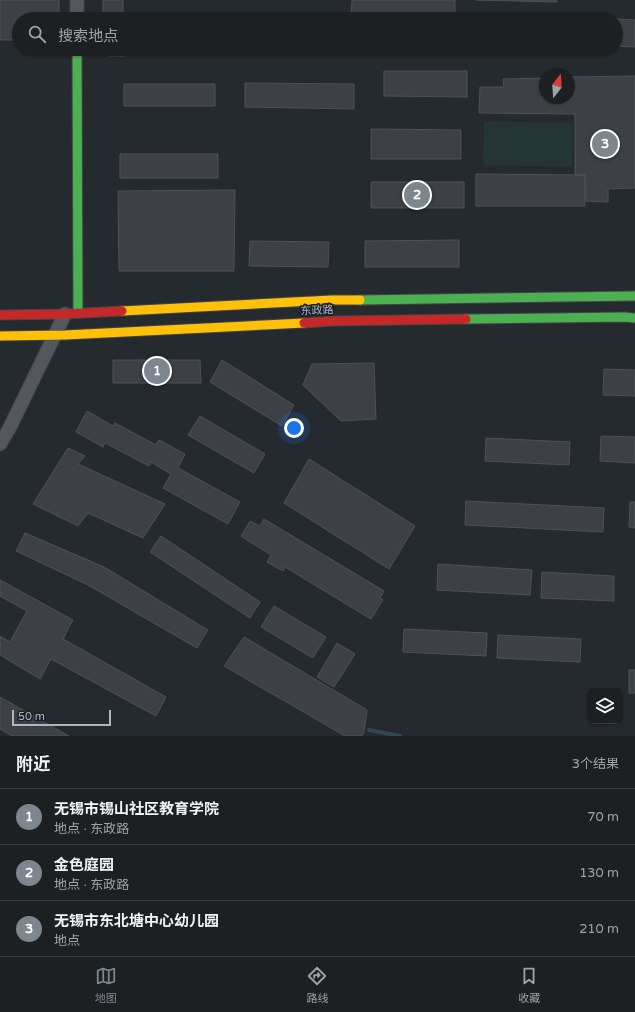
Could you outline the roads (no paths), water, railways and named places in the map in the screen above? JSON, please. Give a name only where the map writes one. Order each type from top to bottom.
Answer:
[{"type":"main road","points":[[77,56],[78,313]]},
{"type":"main road","name":"东政路","points":[[0,315],[65,314],[332,300],[635,296]]},
{"type":"main road","name":"东政路","points":[[0,336],[54,335],[333,321],[635,318]]},
{"type":"street","points":[[77,0],[77,12]]},
{"type":"street","points":[[0,444],[9,429],[65,314]]},
{"type":"waterway","points":[[369,730],[400,736]]},
{"type":"place","name":"无锡市东北塘中心幼儿园","points":[[605,144]]},
{"type":"place","name":"金色庭园","points":[[417,195]]},
{"type":"place","name":"无锡市锡山社区教育学院","points":[[157,371]]}]
